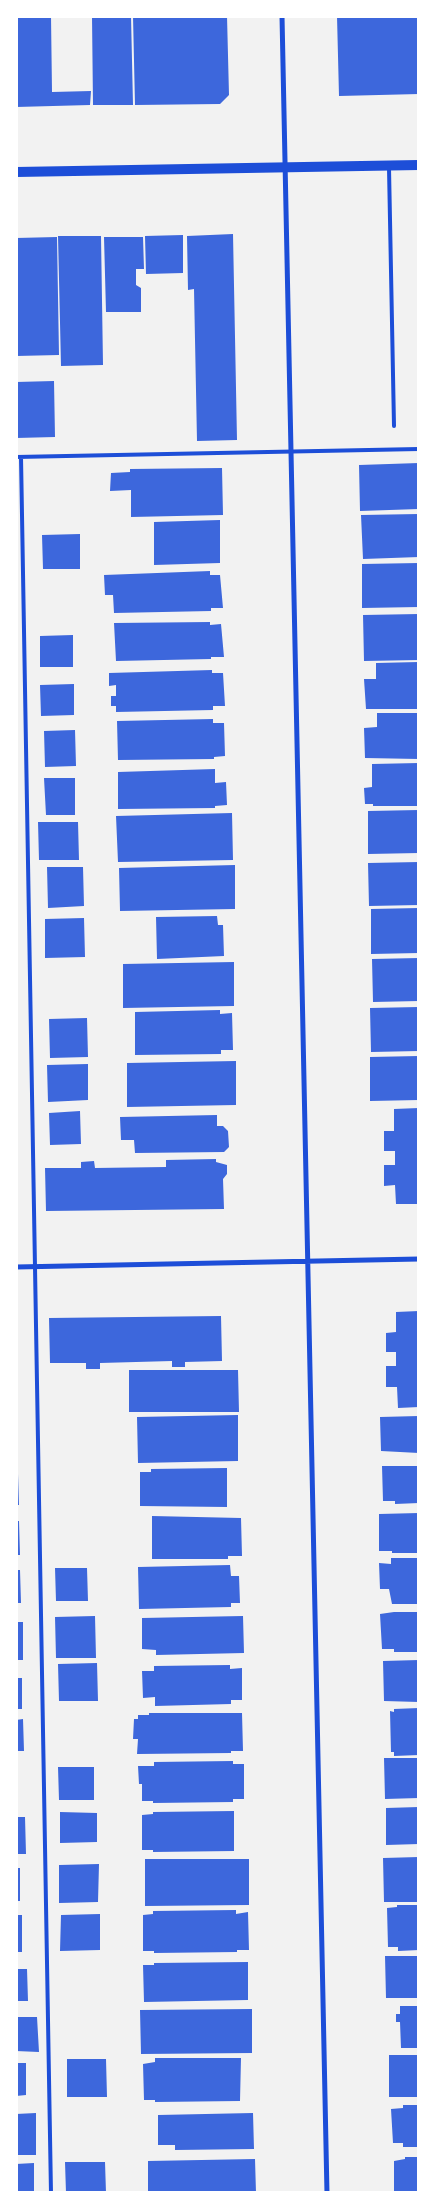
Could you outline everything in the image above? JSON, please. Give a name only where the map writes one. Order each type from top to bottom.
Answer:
[{"type":"main road","points":[[16,172],[419,165]]},
{"type":"street","points":[[282,16],[327,2193]]},
{"type":"street","points":[[16,1267],[419,1259]]},
{"type":"lane","points":[[389,165],[394,426]]},
{"type":"lane","points":[[51,2193],[36,1267],[19,457],[419,449]]},
{"type":"building","points":[[16,16],[51,16],[52,92],[91,91],[90,105],[16,107]]},
{"type":"building","points":[[92,16],[131,16],[133,105],[93,105]]},
{"type":"building","points":[[133,16],[227,16],[229,95],[220,104],[135,105]]},
{"type":"building","points":[[337,16],[419,16],[419,94],[339,96]]},
{"type":"building","points":[[233,234],[237,440],[197,441],[194,289],[188,290],[187,236]]},
{"type":"building","points":[[183,235],[183,273],[146,274],[145,236]]},
{"type":"building","points":[[58,236],[101,236],[103,365],[61,366]]},
{"type":"building","points":[[57,237],[59,355],[16,356],[16,238]]},
{"type":"building","points":[[104,237],[143,237],[144,269],[136,269],[136,285],[141,288],[141,312],[106,312]]},
{"type":"building","points":[[54,381],[55,437],[16,438],[16,382]]},
{"type":"building","points":[[419,463],[419,509],[360,511],[359,465]]},
{"type":"building","points":[[222,468],[223,515],[131,517],[131,490],[110,491],[111,473],[130,472],[130,469]]},
{"type":"building","points":[[419,514],[419,557],[363,559],[361,515]]},
{"type":"building","points":[[220,520],[220,563],[154,565],[154,522]]},
{"type":"building","points":[[80,534],[80,569],[43,569],[42,535]]},
{"type":"building","points":[[419,563],[419,607],[362,608],[362,564]]},
{"type":"building","points":[[210,571],[210,575],[220,575],[223,608],[211,608],[211,611],[114,613],[113,595],[105,595],[104,575]]},
{"type":"building","points":[[419,614],[419,660],[364,661],[363,615]]},
{"type":"building","points":[[210,622],[210,625],[221,624],[224,657],[211,657],[211,659],[116,661],[114,623]]},
{"type":"building","points":[[73,635],[73,667],[40,667],[40,636]]},
{"type":"building","points":[[419,662],[419,709],[366,709],[364,679],[376,679],[376,663]]},
{"type":"building","points":[[212,670],[212,673],[223,673],[225,706],[213,706],[213,710],[116,712],[116,706],[111,706],[111,696],[116,696],[116,685],[109,686],[109,673]]},
{"type":"building","points":[[74,684],[74,715],[41,716],[40,685]]},
{"type":"building","points":[[377,713],[419,713],[419,759],[365,758],[364,728],[377,727]]},
{"type":"building","points":[[213,719],[213,723],[224,723],[225,756],[214,757],[214,759],[118,760],[117,721]]},
{"type":"building","points":[[75,730],[76,766],[45,767],[44,731]]},
{"type":"building","points":[[419,763],[419,806],[373,806],[373,804],[365,804],[364,788],[372,787],[372,764]]},
{"type":"building","points":[[215,769],[215,783],[226,782],[227,805],[215,806],[215,808],[118,809],[118,772]]},
{"type":"building","points":[[44,778],[75,778],[75,815],[46,815]]},
{"type":"building","points":[[419,810],[419,853],[368,854],[368,811]]},
{"type":"building","points":[[232,813],[233,860],[118,862],[116,816]]},
{"type":"building","points":[[38,822],[78,822],[79,860],[39,860]]},
{"type":"building","points":[[419,862],[419,905],[369,906],[368,863]]},
{"type":"building","points":[[235,865],[235,909],[120,911],[119,868]]},
{"type":"building","points":[[47,867],[83,867],[84,906],[48,908]]},
{"type":"building","points":[[419,908],[419,953],[371,954],[371,909]]},
{"type":"building","points":[[217,916],[218,925],[223,925],[224,956],[157,959],[156,917]]},
{"type":"building","points":[[84,918],[85,957],[45,958],[45,919]]},
{"type":"building","points":[[419,958],[419,1001],[373,1002],[372,959]]},
{"type":"building","points":[[234,962],[234,1006],[123,1008],[123,964]]},
{"type":"building","points":[[419,1007],[419,1051],[371,1052],[370,1008]]},
{"type":"building","points":[[220,1010],[220,1014],[232,1013],[233,1050],[221,1050],[221,1054],[135,1055],[135,1012]]},
{"type":"building","points":[[87,1018],[88,1057],[50,1058],[49,1019]]},
{"type":"building","points":[[419,1056],[419,1100],[370,1101],[370,1057]]},
{"type":"building","points":[[236,1061],[236,1105],[127,1107],[127,1063]]},
{"type":"building","points":[[88,1064],[88,1100],[48,1102],[47,1065]]},
{"type":"building","points":[[419,1108],[419,1204],[396,1204],[395,1185],[384,1186],[384,1165],[395,1165],[395,1151],[384,1151],[384,1131],[394,1131],[394,1109]]},
{"type":"building","points":[[80,1111],[81,1144],[50,1145],[49,1113]]},
{"type":"building","points":[[217,1115],[217,1126],[223,1126],[228,1131],[229,1147],[224,1152],[135,1153],[134,1140],[121,1140],[120,1117]]},
{"type":"building","points":[[216,1159],[216,1162],[227,1165],[227,1174],[223,1179],[224,1209],[46,1211],[45,1168],[81,1168],[81,1162],[94,1161],[95,1168],[166,1167],[166,1160]]},
{"type":"building","points":[[419,1311],[419,1407],[398,1408],[397,1387],[386,1387],[386,1366],[396,1366],[396,1352],[386,1352],[386,1333],[396,1332],[396,1312]]},
{"type":"building","points":[[221,1316],[222,1361],[185,1362],[185,1367],[172,1367],[172,1361],[100,1363],[100,1369],[86,1369],[86,1363],[50,1363],[49,1318]]},
{"type":"building","points":[[16,1325],[18,1325],[18,1388],[16,1388]]},
{"type":"building","points":[[129,1370],[238,1370],[239,1412],[129,1412]]},
{"type":"building","points":[[238,1415],[238,1461],[138,1463],[137,1417]]},
{"type":"building","points":[[419,1416],[419,1453],[381,1451],[380,1417]]},
{"type":"building","points":[[382,1466],[419,1466],[419,1503],[395,1504],[395,1501],[383,1501]]},
{"type":"building","points":[[227,1468],[227,1507],[140,1506],[140,1472],[151,1472],[151,1469]]},
{"type":"building","points":[[16,1474],[18,1474],[19,1505],[16,1505]]},
{"type":"building","points":[[419,1513],[419,1553],[379,1551],[379,1514]]},
{"type":"building","points":[[152,1516],[241,1518],[242,1556],[228,1556],[228,1559],[152,1559]]},
{"type":"building","points":[[16,1521],[19,1521],[20,1555],[16,1555]]},
{"type":"building","points":[[391,1558],[419,1558],[419,1604],[392,1604],[389,1589],[380,1589],[379,1563],[391,1564]]},
{"type":"building","points":[[230,1565],[231,1576],[239,1576],[240,1603],[231,1603],[231,1607],[139,1609],[138,1567]]},
{"type":"building","points":[[55,1568],[87,1568],[88,1601],[56,1601]]},
{"type":"building","points":[[16,1570],[20,1570],[21,1603],[16,1603]]},
{"type":"building","points":[[419,1612],[419,1652],[394,1652],[394,1649],[382,1649],[380,1614]]},
{"type":"building","points":[[95,1616],[96,1658],[56,1658],[55,1617]]},
{"type":"building","points":[[243,1616],[244,1653],[156,1655],[156,1650],[142,1649],[142,1618]]},
{"type":"building","points":[[16,1622],[23,1622],[23,1660],[16,1660]]},
{"type":"building","points":[[419,1660],[419,1702],[384,1701],[383,1661]]},
{"type":"building","points":[[97,1663],[98,1701],[59,1701],[58,1664]]},
{"type":"building","points":[[230,1665],[230,1669],[242,1668],[242,1700],[231,1700],[231,1704],[155,1706],[155,1697],[143,1698],[142,1671],[154,1671],[154,1666]]},
{"type":"building","points":[[16,1678],[22,1678],[22,1709],[16,1709]]},
{"type":"building","points":[[419,1708],[419,1755],[394,1756],[394,1752],[391,1752],[390,1711],[394,1712],[394,1709]]},
{"type":"building","points":[[149,1713],[242,1713],[243,1751],[231,1751],[231,1753],[137,1754],[138,1739],[133,1739],[134,1719],[138,1719],[138,1715],[149,1715]]},
{"type":"building","points":[[23,1719],[24,1751],[16,1751],[16,1720]]},
{"type":"building","points":[[384,1758],[419,1758],[419,1798],[385,1799]]},
{"type":"building","points":[[233,1761],[233,1764],[244,1764],[244,1799],[233,1799],[233,1802],[153,1803],[153,1801],[142,1801],[142,1784],[139,1784],[138,1766],[154,1766],[154,1762]]},
{"type":"building","points":[[58,1767],[94,1767],[94,1800],[59,1800]]},
{"type":"building","points":[[419,1807],[419,1844],[386,1845],[386,1808]]},
{"type":"building","points":[[234,1811],[234,1851],[153,1852],[153,1850],[142,1850],[142,1815],[153,1814],[153,1812]]},
{"type":"building","points":[[60,1812],[97,1813],[97,1842],[60,1843]]},
{"type":"building","points":[[16,1817],[25,1817],[26,1854],[16,1854]]},
{"type":"building","points":[[419,1857],[419,1902],[384,1902],[383,1858]]},
{"type":"building","points":[[145,1859],[249,1859],[249,1905],[145,1906]]},
{"type":"building","points":[[99,1864],[98,1902],[59,1903],[59,1865]]},
{"type":"building","points":[[16,1868],[20,1868],[20,1901],[16,1901]]},
{"type":"building","points":[[397,1905],[419,1905],[419,1950],[398,1951],[398,1947],[388,1947],[387,1908],[397,1907]]},
{"type":"building","points":[[236,1910],[236,1914],[248,1912],[249,1950],[237,1950],[237,1952],[154,1953],[154,1951],[143,1951],[143,1915],[153,1914],[153,1911]]},
{"type":"building","points":[[100,1914],[100,1950],[60,1951],[61,1915]]},
{"type":"building","points":[[16,1915],[22,1915],[22,1952],[16,1952]]},
{"type":"building","points":[[385,1956],[419,1956],[419,1998],[386,1998]]},
{"type":"building","points":[[248,1962],[248,2000],[144,2002],[143,1965],[154,1965],[154,1963]]},
{"type":"building","points":[[16,1969],[27,1969],[28,2001],[16,2001]]},
{"type":"building","points":[[400,2006],[419,2006],[419,2048],[401,2048],[400,2022],[396,2022],[396,2014],[400,2014]]},
{"type":"building","points":[[252,2009],[252,2053],[141,2054],[140,2010]]},
{"type":"building","points":[[16,2017],[37,2017],[39,2052],[16,2051]]},
{"type":"building","points":[[389,2055],[419,2055],[419,2097],[389,2097]]},
{"type":"building","points":[[155,2058],[241,2058],[240,2101],[155,2102],[155,2100],[144,2100],[143,2064],[155,2062]]},
{"type":"building","points":[[67,2059],[106,2059],[107,2097],[67,2097]]},
{"type":"building","points":[[16,2063],[26,2063],[26,2095],[16,2096]]},
{"type":"building","points":[[403,2105],[419,2105],[419,2147],[403,2147],[403,2143],[393,2143],[391,2109],[403,2108]]},
{"type":"building","points":[[36,2113],[36,2155],[16,2155],[16,2114]]},
{"type":"building","points":[[253,2113],[254,2149],[175,2150],[175,2145],[158,2145],[158,2115]]},
{"type":"building","points":[[405,2157],[419,2157],[419,2193],[394,2193],[394,2161],[405,2159]]},
{"type":"building","points":[[255,2159],[256,2193],[148,2193],[148,2161]]},
{"type":"building","points":[[65,2162],[105,2162],[106,2193],[66,2193]]},
{"type":"building","points":[[34,2163],[34,2193],[16,2193],[16,2164]]}]
